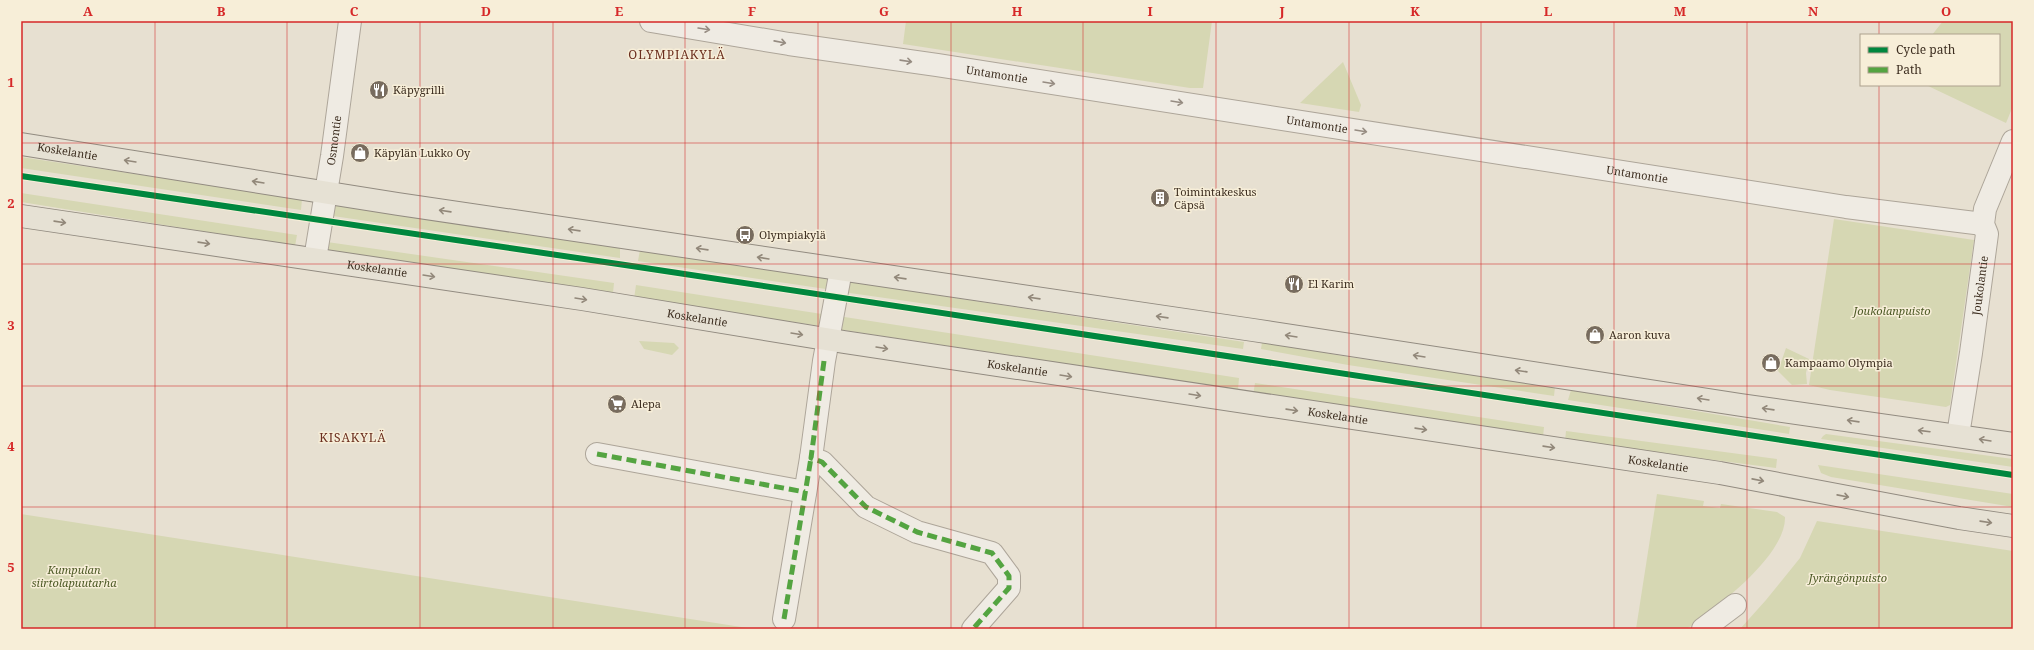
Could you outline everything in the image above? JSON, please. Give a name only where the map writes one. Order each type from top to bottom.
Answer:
[{"type":"main road","name":"Koskelantie","points":[[21,144],[325,193],[1253,330],[1734,404],[2013,444]]},
{"type":"main road","name":"Koskelantie","points":[[21,216],[582,299],[828,339],[1720,473],[1951,517],[2013,526]]},
{"type":"street","name":"Osmontie","points":[[315,259],[350,21]]},
{"type":"street","name":"Untamontie","points":[[651,21],[758,29],[1846,207],[1983,224]]},
{"type":"street","name":"Joukolantie","points":[[1958,435],[1988,234],[1983,224],[1985,209],[2013,141]]},
{"type":"street","points":[[784,619],[840,270]]},
{"type":"street","points":[[597,454],[805,492]]},
{"type":"street","points":[[811,458],[822,462],[866,507],[917,532],[992,553],[1009,576],[1009,588],[973,629]]},
{"type":"street","points":[[1703,629],[1735,605]]},
{"type":"green space","points":[[906,21],[1212,21],[1203,88],[1190,88],[903,44]]},
{"type":"green space","points":[[1943,21],[2013,21],[2013,106],[2006,123],[1928,86],[2000,86],[2000,34],[1933,34]]},
{"type":"green space","points":[[1343,62],[1361,105],[1359,112],[1300,103]]},
{"type":"green space","points":[[21,157],[302,199],[301,210],[21,168]]},
{"type":"green space","points":[[21,193],[297,235],[295,246],[21,202]]},
{"type":"green space","points":[[335,205],[620,248],[620,258],[333,216]]},
{"type":"green space","name":"Joukolanpuisto","points":[[1834,219],[1974,240],[1950,405],[1946,407],[1830,390],[1809,385]]},
{"type":"green space","points":[[327,242],[614,283],[613,293],[326,252]]},
{"type":"green space","points":[[640,250],[828,278],[826,289],[638,261]]},
{"type":"green space","points":[[844,281],[1244,342],[1243,349],[843,292]]},
{"type":"green space","points":[[636,285],[822,314],[821,326],[634,299]]},
{"type":"green space","points":[[838,316],[1239,378],[1238,390],[836,329]]},
{"type":"green space","points":[[639,341],[674,343],[679,348],[672,355],[644,349]]},
{"type":"green space","points":[[1262,342],[1349,357],[1555,387],[1554,396],[1348,365],[1261,349]]},
{"type":"green space","points":[[1786,348],[1809,359],[1806,373],[1807,384],[1792,385],[1778,371]]},
{"type":"green space","points":[[1255,383],[1544,427],[1543,437],[1253,395]]},
{"type":"green space","points":[[1571,390],[1790,427],[1789,434],[1568,400]]},
{"type":"green space","points":[[1566,431],[1777,459],[1776,468],[1565,441]]},
{"type":"green space","points":[[1826,434],[2013,459],[2013,467],[1821,439]]},
{"type":"green space","points":[[1818,465],[2013,494],[2013,507],[1831,477],[1821,473]]},
{"type":"green space","points":[[1657,494],[1704,501],[1703,506],[1720,508],[1721,504],[1777,512],[1785,517],[1783,530],[1777,544],[1755,572],[1742,585],[1693,625],[1680,630],[1636,629]]},
{"type":"green space","name":"Kumpulan siirtolapuutarha","points":[[21,514],[754,629],[21,629]]},
{"type":"green space","name":"Jyrängönpuisto","points":[[1817,521],[2013,551],[2013,629],[1740,629],[1800,558]]},
{"type":"marked path","points":[[824,361],[811,458],[822,462],[866,507],[917,532],[992,553],[1009,576],[1009,588],[973,629]]},
{"type":"marked path","points":[[597,454],[805,492]]},
{"type":"marked path","points":[[784,619],[811,458]]},
{"type":"cycle path","points":[[21,176],[625,265],[2013,475]]},
{"type":"place","name":"Käpygrilli","points":[[379,90]]},
{"type":"place","name":"Käpylän Lukko Oy","points":[[360,153]]},
{"type":"place","name":"Toimintakeskus Cäpsä","points":[[1160,198]]},
{"type":"place","name":"Olympiakylä","points":[[745,235]]},
{"type":"place","name":"El Karim","points":[[1294,284]]},
{"type":"place","name":"Aaron kuva","points":[[1595,335]]},
{"type":"place","name":"Kampaamo Olympia","points":[[1771,363]]},
{"type":"place","name":"Alepa","points":[[617,404]]},
{"type":"district","name":"OLYMPIAKYLÄ","points":[[677,55]]},
{"type":"district","name":"KISAKYLÄ","points":[[353,438]]}]
